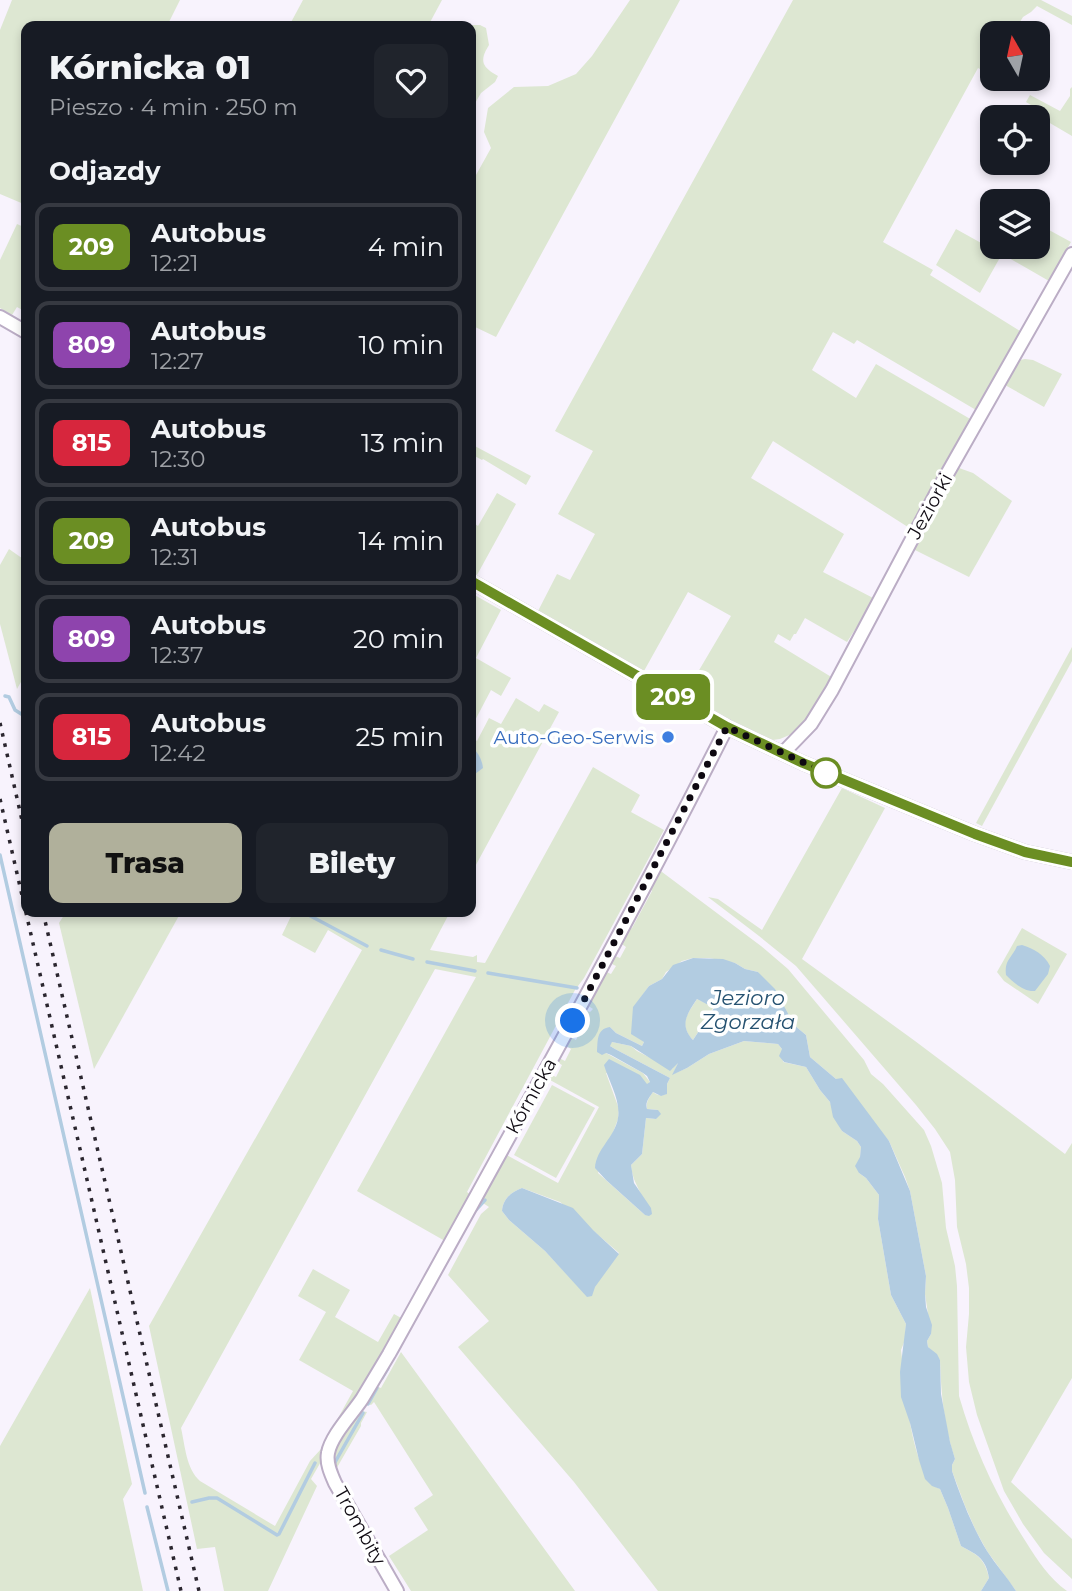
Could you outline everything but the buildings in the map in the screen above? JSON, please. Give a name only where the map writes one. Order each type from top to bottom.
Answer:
[{"type":"street","name":"Jeziorki","points":[[783,753],[811,724],[832,690],[938,490],[1072,254]]},
{"type":"street","points":[[0,317],[21,329]]},
{"type":"street","points":[[476,584],[727,727],[810,766],[975,834],[1025,852],[1072,862]]},
{"type":"street","name":"Kórnicka","points":[[327,1459],[332,1441],[383,1364],[573,1021],[727,727]]},
{"type":"street","name":"Trombity","points":[[327,1459],[335,1483],[397,1591]]},
{"type":"green space","points":[[12,0],[180,0],[170,21],[21,21],[21,203],[0,194],[0,30]]},
{"type":"green space","points":[[303,0],[442,0],[431,21],[292,21]]},
{"type":"green space","points":[[630,0],[680,0],[496,337],[476,327],[476,175],[491,148],[484,132],[488,108],[514,87],[548,86],[576,74],[592,56]]},
{"type":"green space","points":[[793,0],[1041,0],[1072,16],[1072,25],[1037,6],[1020,21],[980,21],[980,69],[978,68],[883,242],[933,270],[930,275],[1020,331],[976,410],[857,340],[854,344],[833,332],[812,370],[856,398],[876,364],[972,420],[911,529],[773,441],[751,478],[844,534],[823,572],[875,599],[847,642],[805,618],[790,641],[778,634],[774,642],[833,678],[801,730],[773,740],[726,718],[685,694],[731,616],[688,592],[644,671],[538,611],[557,574],[570,580],[595,534],[558,514],[593,451],[555,431]]},
{"type":"green space","points":[[476,25],[486,28],[489,45],[484,55],[484,63],[488,70],[498,76],[495,82],[481,93],[476,102]]},
{"type":"green space","points":[[1072,87],[1072,136],[1050,123],[1050,106],[1060,111],[1070,96]]},
{"type":"green space","points":[[1030,95],[1049,105],[1031,105],[1026,102]]},
{"type":"green space","points":[[17,224],[21,226],[21,309],[17,307],[12,315],[0,308],[0,260]]},
{"type":"green space","points":[[956,229],[980,242],[980,259],[999,259],[980,293],[936,265]]},
{"type":"green space","points":[[1050,231],[1071,242],[1049,281],[1011,259],[1050,259]]},
{"type":"green space","points":[[1025,359],[1062,374],[1044,407],[1005,385],[1020,360]]},
{"type":"green space","points":[[476,447],[531,476],[526,485],[476,457]]},
{"type":"green space","points":[[959,468],[973,473],[1012,501],[969,577],[913,549]]},
{"type":"green space","points":[[497,493],[516,504],[477,575],[476,525],[478,526]]},
{"type":"green space","points":[[9,549],[21,557],[21,682],[17,689],[0,624],[0,565]]},
{"type":"green space","points":[[476,596],[501,610],[476,658]]},
{"type":"green space","points":[[1072,647],[1072,661],[982,826],[976,823]]},
{"type":"green space","points":[[476,658],[511,678],[501,696],[491,690],[476,718]]},
{"type":"green space","points":[[516,698],[539,712],[544,704],[559,712],[476,865],[476,740],[489,718],[501,724]]},
{"type":"green space","points":[[593,767],[640,795],[631,812],[664,830],[467,1192],[471,1195],[445,1241],[357,1191],[476,977],[435,969],[181,1428],[189,1463],[195,1476],[275,1526],[310,1461],[321,1449],[353,1391],[299,1360],[326,1312],[298,1296],[313,1269],[350,1290],[335,1317],[378,1342],[394,1314],[403,1319],[311,1479],[317,1486],[268,1591],[224,1591],[215,1547],[197,1549],[149,1326],[362,950],[328,930],[315,953],[282,935],[291,917],[447,917],[430,950],[473,957],[477,955],[477,962],[485,963]]},
{"type":"green space","points":[[842,788],[885,808],[802,959],[1065,1154],[1072,1143],[1072,1378],[1011,1482],[1072,1539],[1072,1579],[1044,1553],[1023,1524],[1004,1491],[977,1415],[969,1382],[966,1347],[969,1288],[957,1227],[955,1180],[950,1152],[916,1105],[796,966],[708,897],[718,899],[762,930]]},
{"type":"green space","points":[[658,869],[788,969],[864,1060],[871,1074],[924,1130],[942,1183],[946,1228],[955,1266],[959,1396],[979,1453],[1015,1525],[1044,1569],[1067,1591],[1016,1591],[976,1531],[952,1471],[955,1459],[944,1410],[940,1360],[928,1347],[927,1341],[931,1334],[925,1294],[926,1276],[905,1177],[889,1141],[836,1079],[810,1057],[806,1035],[794,1025],[758,972],[735,963],[709,958],[682,961],[666,972],[662,979],[649,986],[634,1007],[644,1042],[642,1046],[610,1027],[606,1053],[643,1073],[650,1082],[648,1085],[606,1073],[619,1109],[618,1119],[598,1173],[645,1215],[631,1165],[642,1154],[646,1118],[656,1119],[658,1110],[647,1109],[648,1100],[653,1092],[666,1094],[670,1078],[615,1049],[610,1043],[631,1046],[672,1069],[678,1063],[673,1074],[709,1054],[744,1041],[778,1044],[782,1049],[783,1062],[806,1067],[830,1102],[842,1131],[861,1147],[859,1173],[879,1195],[878,1219],[891,1295],[906,1324],[901,1350],[907,1404],[916,1447],[930,1480],[940,1489],[961,1546],[976,1555],[985,1566],[989,1578],[981,1591],[658,1591],[574,1482],[458,1347],[489,1321],[448,1275],[481,1214],[489,1207],[480,1201],[505,1154],[558,1183],[599,1107],[550,1080],[530,1115],[527,1114],[550,1074],[556,1077],[562,1065],[557,1062],[559,1058],[565,1061],[571,1049],[565,1045],[570,1037],[576,1040],[582,1028],[576,1025],[581,1016],[587,1019],[589,1015],[583,1012],[593,1009],[587,1005],[604,971],[611,974],[616,966],[610,963],[615,956],[620,958],[626,947],[619,942],[626,929],[632,928],[652,891],[649,886]],"holes":[[[522,1188],[560,1202],[619,1253],[587,1296],[545,1251],[502,1211],[508,1196]]]},
{"type":"green space","points":[[63,917],[178,917],[94,1069],[59,923]]},
{"type":"green space","points":[[1022,928],[1067,954],[1038,1004],[1004,981],[997,972]]},
{"type":"green space","points":[[697,999],[714,1007],[693,1040],[685,1024]]},
{"type":"green space","points":[[552,1085],[595,1108],[556,1178],[514,1155]]},
{"type":"green space","points":[[90,1288],[132,1484],[123,1499],[143,1591],[0,1591],[0,1446]]},
{"type":"green space","points":[[401,1352],[575,1591],[411,1591],[389,1556],[428,1530],[414,1508],[433,1495],[374,1402],[371,1405],[366,1403],[375,1386],[381,1388]]},
{"type":"green space","points":[[360,1411],[367,1412],[335,1471],[333,1454]]},
{"type":"water","points":[[476,751],[482,762],[483,768],[476,773]]},
{"type":"water","points":[[1022,945],[1045,958],[1050,966],[1048,974],[1035,991],[1023,988],[1006,975],[1009,959],[1017,946]]},
{"type":"water","name":"Jezioro Zgorzała","points":[[693,958],[723,959],[758,972],[775,989],[794,1025],[806,1035],[810,1057],[836,1079],[842,1078],[889,1141],[910,1191],[926,1276],[926,1307],[932,1325],[927,1341],[928,1347],[940,1360],[941,1394],[955,1459],[952,1471],[967,1512],[990,1556],[1016,1591],[981,1591],[989,1578],[986,1566],[977,1555],[961,1546],[940,1489],[925,1479],[901,1397],[900,1372],[906,1324],[891,1295],[878,1219],[879,1195],[855,1166],[861,1147],[842,1131],[833,1117],[830,1102],[806,1067],[784,1062],[779,1056],[782,1049],[778,1044],[744,1041],[709,1054],[672,1075],[678,1063],[670,1071],[631,1046],[612,1042],[610,1046],[670,1078],[667,1094],[661,1096],[653,1092],[648,1100],[647,1109],[658,1110],[661,1114],[656,1119],[646,1118],[642,1154],[631,1165],[634,1183],[651,1208],[652,1214],[645,1215],[595,1168],[618,1118],[616,1098],[604,1065],[609,1059],[640,1075],[647,1084],[650,1082],[643,1073],[611,1055],[597,1052],[599,1036],[602,1030],[610,1027],[642,1046],[644,1042],[631,1034],[633,1007],[649,986],[662,979],[673,965]],"holes":[[[697,999],[714,1008],[693,1040],[685,1024],[693,1004]]]},
{"type":"water","points":[[522,1188],[573,1208],[619,1254],[595,1287],[592,1296],[587,1297],[545,1251],[502,1211],[508,1196]]},
{"type":"waterway","points":[[5,696],[9,697],[15,710],[21,714]]},
{"type":"waterway","points":[[0,855],[145,1493]]},
{"type":"waterway","points":[[312,917],[367,946]]},
{"type":"waterway","points":[[381,950],[413,959]]},
{"type":"waterway","points":[[427,962],[475,971]]},
{"type":"waterway","points":[[488,973],[577,988]]},
{"type":"waterway","points":[[474,1212],[485,1200]]},
{"type":"waterway","points":[[382,1378],[388,1368]]},
{"type":"waterway","points":[[368,1404],[377,1388]]},
{"type":"waterway","points":[[334,1464],[363,1413]]},
{"type":"waterway","points":[[192,1502],[217,1498],[277,1535],[315,1463]]},
{"type":"waterway","points":[[147,1507],[168,1591]]},
{"type":"railway","points":[[0,723],[21,816]]},
{"type":"railway","points":[[0,799],[21,891]]},
{"type":"railway","points":[[27,917],[181,1591]]},
{"type":"railway","points":[[44,917],[199,1591]]},
{"type":"bus line","name":"209","points":[[476,584],[727,727],[803,763],[1007,846],[1072,862]]},
{"type":"place","name":"Auto-Geo-Serwis","points":[[668,737]]},
{"type":"route","points":[[573,1021],[727,727],[826,773]]}]
